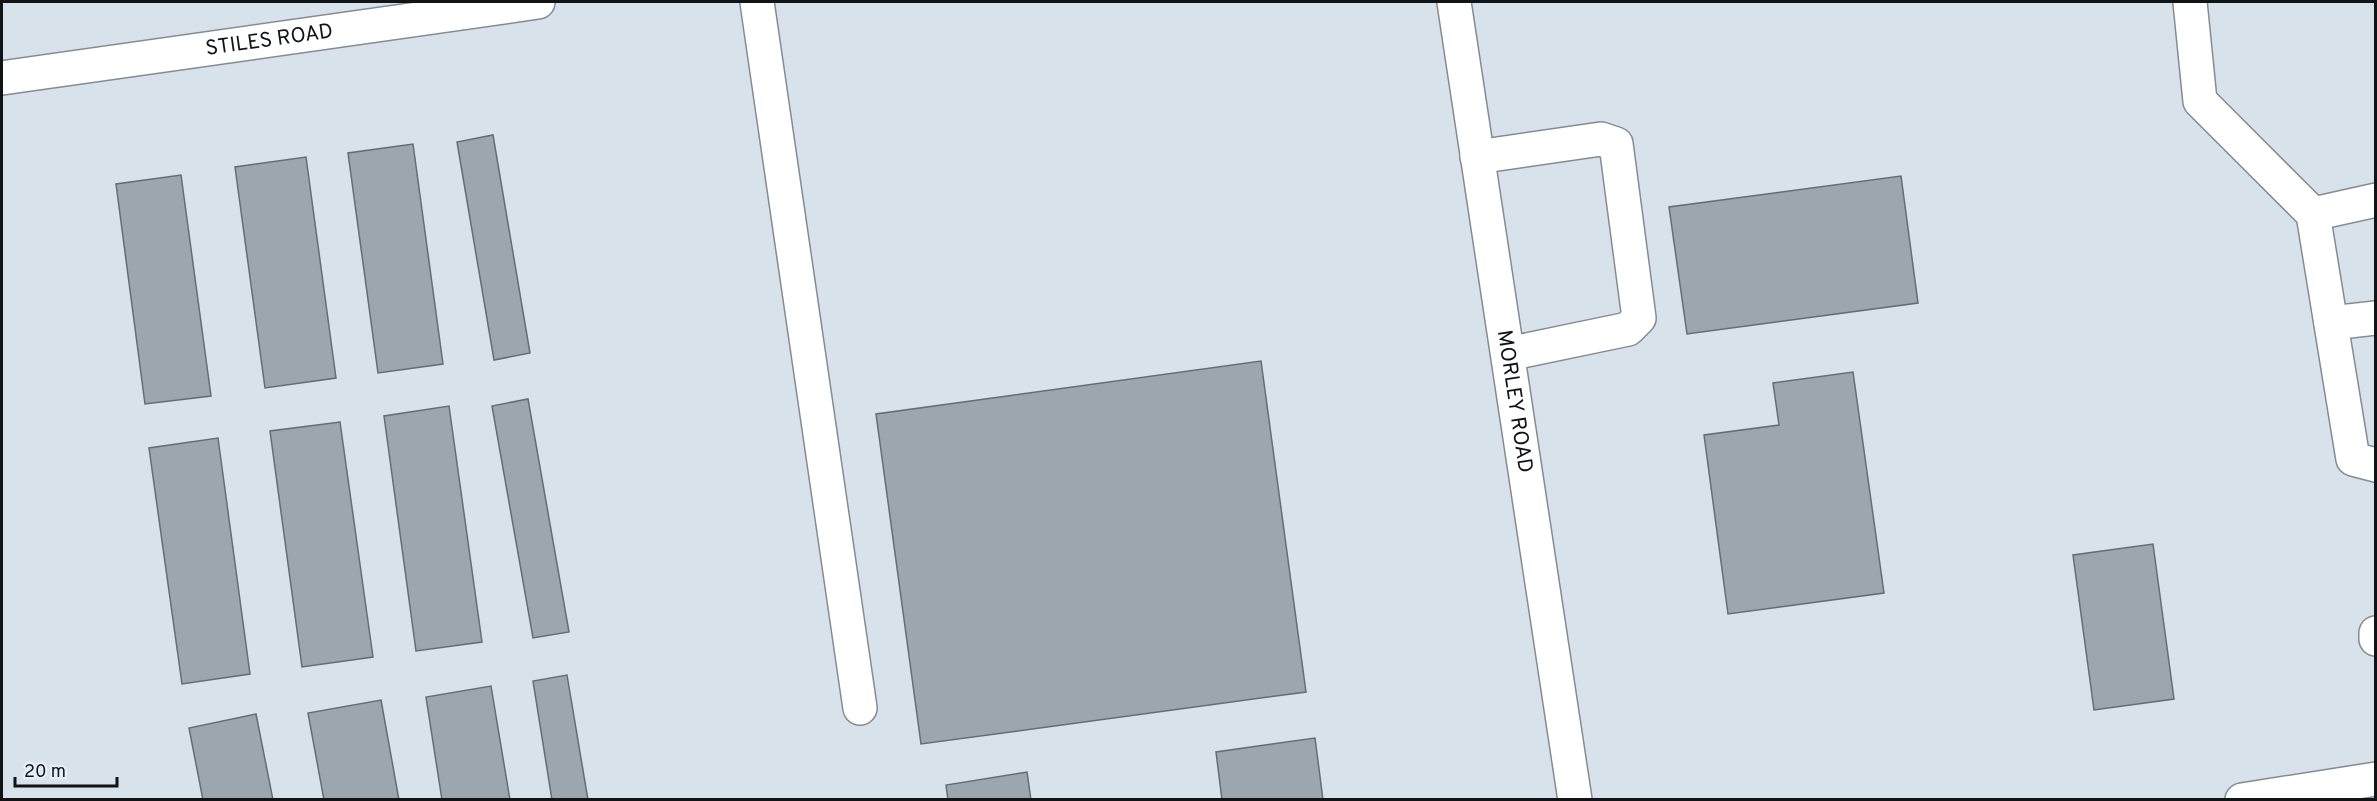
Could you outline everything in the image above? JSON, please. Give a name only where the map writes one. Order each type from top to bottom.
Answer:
[{"type":"street","name":"STILES ROAD","points":[[2,78],[538,2]]},
{"type":"street","points":[[757,2],[860,708]]},
{"type":"street","name":"MORLEY ROAD","points":[[1454,2],[1575,800]]},
{"type":"street","points":[[2190,2],[2200,100],[2313,214],[2353,459],[2376,465]]},
{"type":"street","points":[[1478,157],[1601,139],[1616,144],[1639,318],[1628,329],[1508,354]]},
{"type":"street","points":[[2313,214],[2376,200]]},
{"type":"street","points":[[2331,323],[2376,318]]},
{"type":"street","points":[[2376,633],[2376,639]]},
{"type":"street","points":[[2242,800],[2376,779]]},
{"type":"building","points":[[493,135],[530,353],[494,360],[457,142]]},
{"type":"building","points":[[413,144],[443,364],[378,373],[348,153]]},
{"type":"building","points":[[306,157],[336,378],[265,388],[235,167]]},
{"type":"building","points":[[181,175],[211,396],[145,404],[116,184]]},
{"type":"building","points":[[1901,176],[1918,303],[1687,334],[1669,207]]},
{"type":"building","points":[[1261,361],[1306,692],[921,744],[876,414]]},
{"type":"building","points":[[1853,372],[1884,593],[1728,614],[1704,435],[1779,425],[1773,383]]},
{"type":"building","points":[[528,399],[569,632],[533,638],[492,406]]},
{"type":"building","points":[[449,406],[482,642],[416,651],[384,416]]},
{"type":"building","points":[[340,422],[373,657],[302,667],[270,431]]},
{"type":"building","points":[[218,438],[250,674],[182,684],[149,448]]},
{"type":"building","points":[[2153,544],[2174,699],[2094,710],[2073,555]]},
{"type":"building","points":[[567,675],[588,800],[552,800],[533,681]]},
{"type":"building","points":[[491,686],[510,800],[442,800],[426,697]]},
{"type":"building","points":[[381,700],[399,800],[324,800],[308,713]]},
{"type":"building","points":[[256,714],[273,800],[203,800],[189,728]]},
{"type":"building","points":[[1315,738],[1323,800],[1222,800],[1216,752]]},
{"type":"building","points":[[1027,772],[1031,800],[948,800],[946,785]]}]
